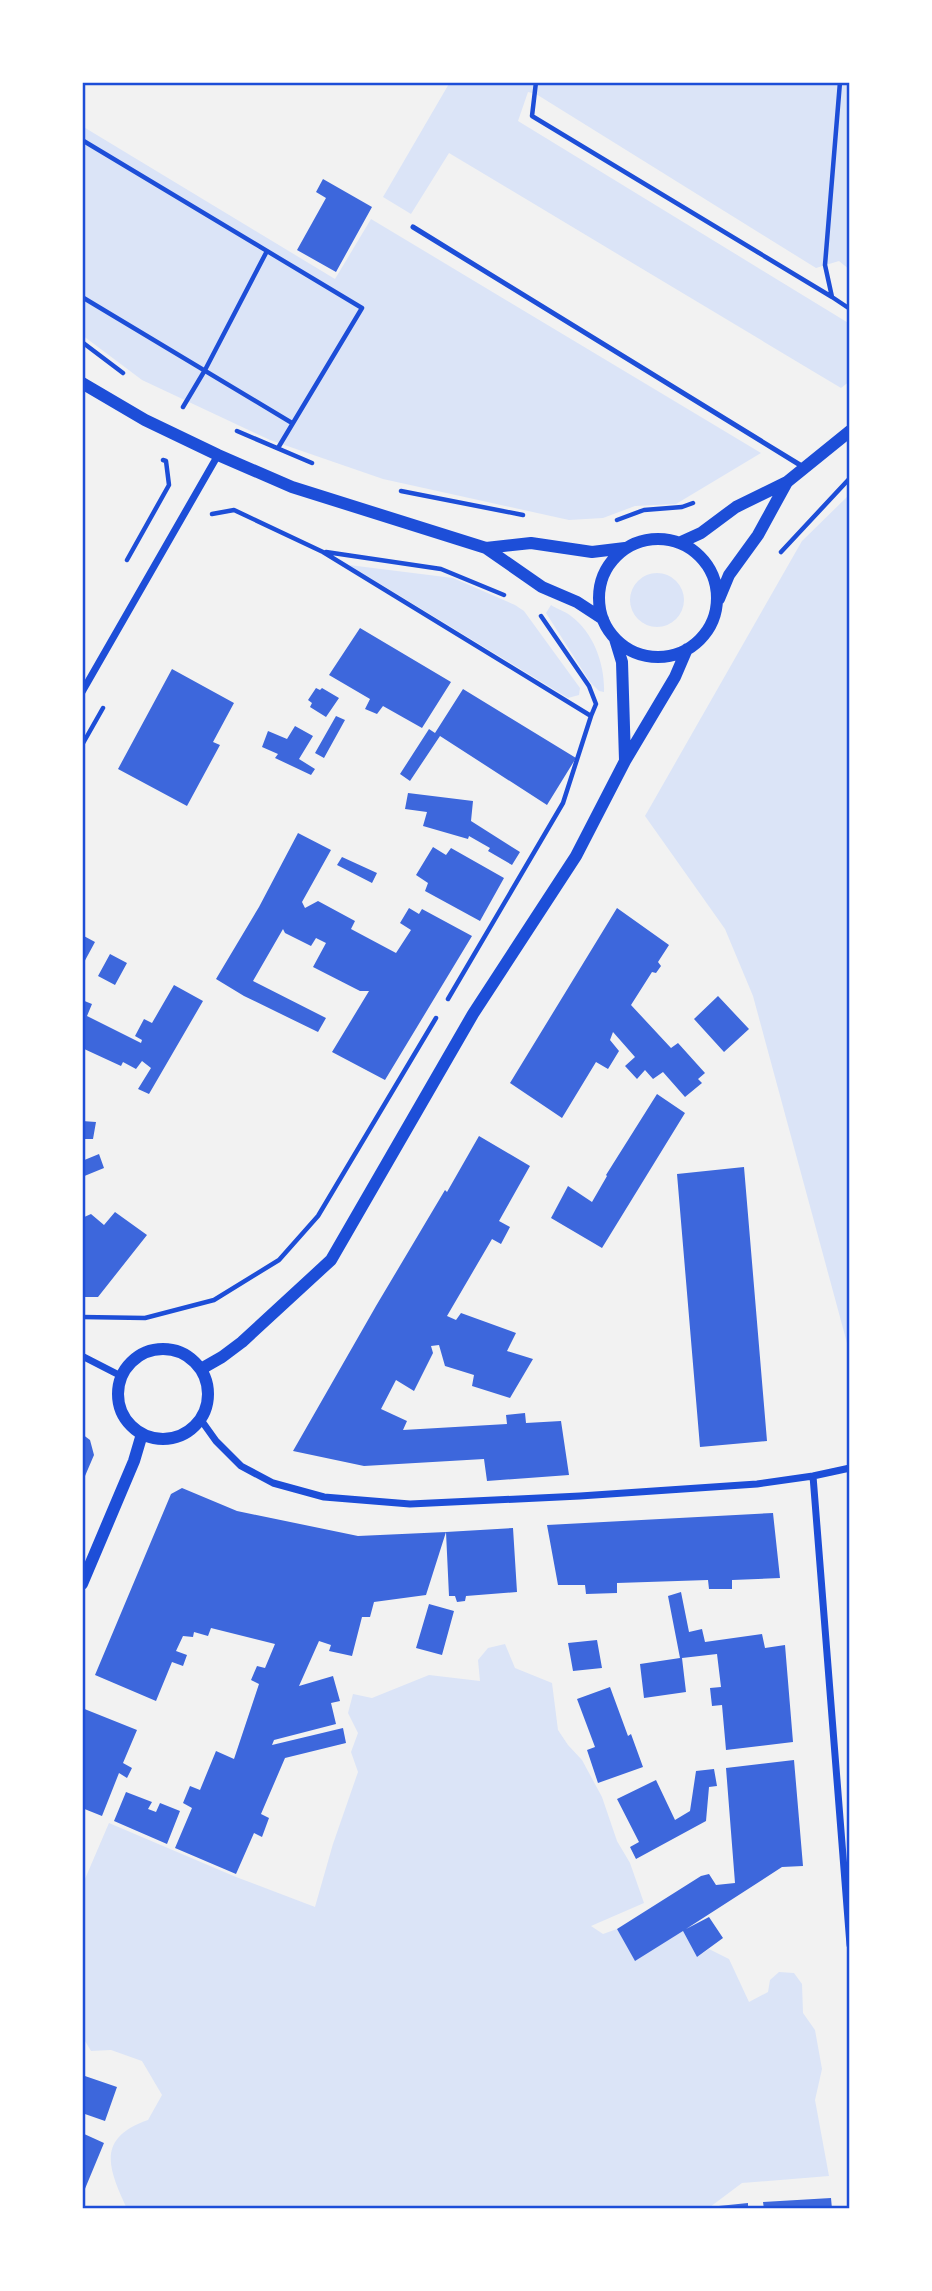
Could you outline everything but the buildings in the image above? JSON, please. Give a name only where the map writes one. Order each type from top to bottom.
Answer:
[{"type":"street","points":[[82,383],[145,420],[292,487],[486,548],[542,587],[577,602],[603,619]]},
{"type":"street","points":[[679,543],[701,533],[736,508],[787,482],[850,431]]},
{"type":"street","points":[[82,692],[218,455]]},
{"type":"street","points":[[615,639],[634,652],[655,657],[677,654],[699,641],[715,617],[729,575],[758,535],[787,482]]},
{"type":"street","points":[[625,761],[622,662],[615,639],[603,619],[600,606],[602,579],[616,556],[639,542],[652,540],[679,543],[692,549],[704,560],[714,580],[718,602]]},
{"type":"street","points":[[486,548],[531,543],[592,552],[627,548]]},
{"type":"street","points":[[201,1368],[242,1342],[331,1259],[473,1014],[576,856],[625,761],[675,677],[687,649]]},
{"type":"street","points":[[159,1348],[175,1350],[190,1357],[201,1368],[208,1385],[208,1403],[201,1420],[184,1434],[163,1440],[142,1434],[129,1424],[120,1409],[117,1392],[121,1376],[130,1362],[159,1348]]},
{"type":"street","points":[[82,1356],[121,1376]]},
{"type":"street","points":[[201,1420],[216,1441],[241,1466],[273,1483],[324,1497],[424,1504],[634,1493],[757,1484],[850,1468]]},
{"type":"street","points":[[82,1584],[134,1461],[142,1434]]},
{"type":"street","points":[[813,1476],[850,1945]]},
{"type":"lane","points":[[413,228],[805,468]]},
{"type":"path","points":[[536,82],[532,116],[850,309]]},
{"type":"path","points":[[832,297],[825,265],[839,82]]},
{"type":"path","points":[[82,140],[362,308],[278,448]]},
{"type":"path","points":[[193,412],[183,407],[267,251]]},
{"type":"path","points":[[82,297],[292,423]]},
{"type":"path","points":[[82,342],[129,378]]},
{"type":"path","points":[[228,427],[314,464]]},
{"type":"path","points":[[155,456],[166,461],[169,485]]},
{"type":"path","points":[[400,491],[524,516]]},
{"type":"path","points":[[615,521],[644,510],[682,508],[703,499]]},
{"type":"path","points":[[212,513],[234,510],[323,552],[591,716]]},
{"type":"path","points":[[323,552],[441,569],[512,598]]},
{"type":"path","points":[[444,1005],[563,803],[596,704],[589,686],[536,608]]},
{"type":"path","points":[[82,1317],[145,1318],[214,1300],[279,1260],[318,1216],[437,1017]]},
{"type":"shaded area","points":[[450,82],[850,82],[850,270],[839,261],[816,268],[536,94],[528,92],[518,121],[850,324],[850,381],[841,388],[449,153],[411,214],[383,197]]},
{"type":"shaded area","points":[[82,126],[335,279],[371,219],[761,453],[676,504],[635,506],[603,518],[569,520],[383,479],[270,440],[142,380],[82,335]]},
{"type":"shaded area","points":[[850,494],[850,1354],[753,996],[725,929],[645,816],[802,541]]},
{"type":"shaded area","points":[[349,565],[453,578],[515,605],[524,611],[580,688],[579,695],[568,698]]},
{"type":"shaded area","points":[[657,573],[676,581],[684,600],[676,619],[657,627],[638,619],[630,600],[638,581]]},
{"type":"shaded area","points":[[551,605],[571,616],[592,640],[600,661],[604,692],[590,682],[546,613]]},
{"type":"shaded area","points":[[505,1644],[515,1668],[552,1683],[558,1730],[582,1760],[602,1797],[617,1841],[630,1863],[644,1903],[591,1926],[603,1934],[617,1929],[635,1960],[683,1931],[697,1957],[709,1949],[729,1959],[749,2002],[768,1992],[770,1980],[779,1972],[794,1973],[802,1984],[803,2013],[815,2030],[822,2069],[815,2100],[829,2176],[742,2183],[710,2207],[685,2209],[127,2209],[112,2168],[113,2145],[131,2127],[148,2120],[162,2095],[142,2061],[111,2050],[91,2051],[82,2036],[82,1886],[109,1823],[315,1907],[358,1772],[351,1752],[358,1733],[348,1713],[353,1694],[372,1698],[429,1675],[480,1681],[478,1660],[488,1648]]}]
